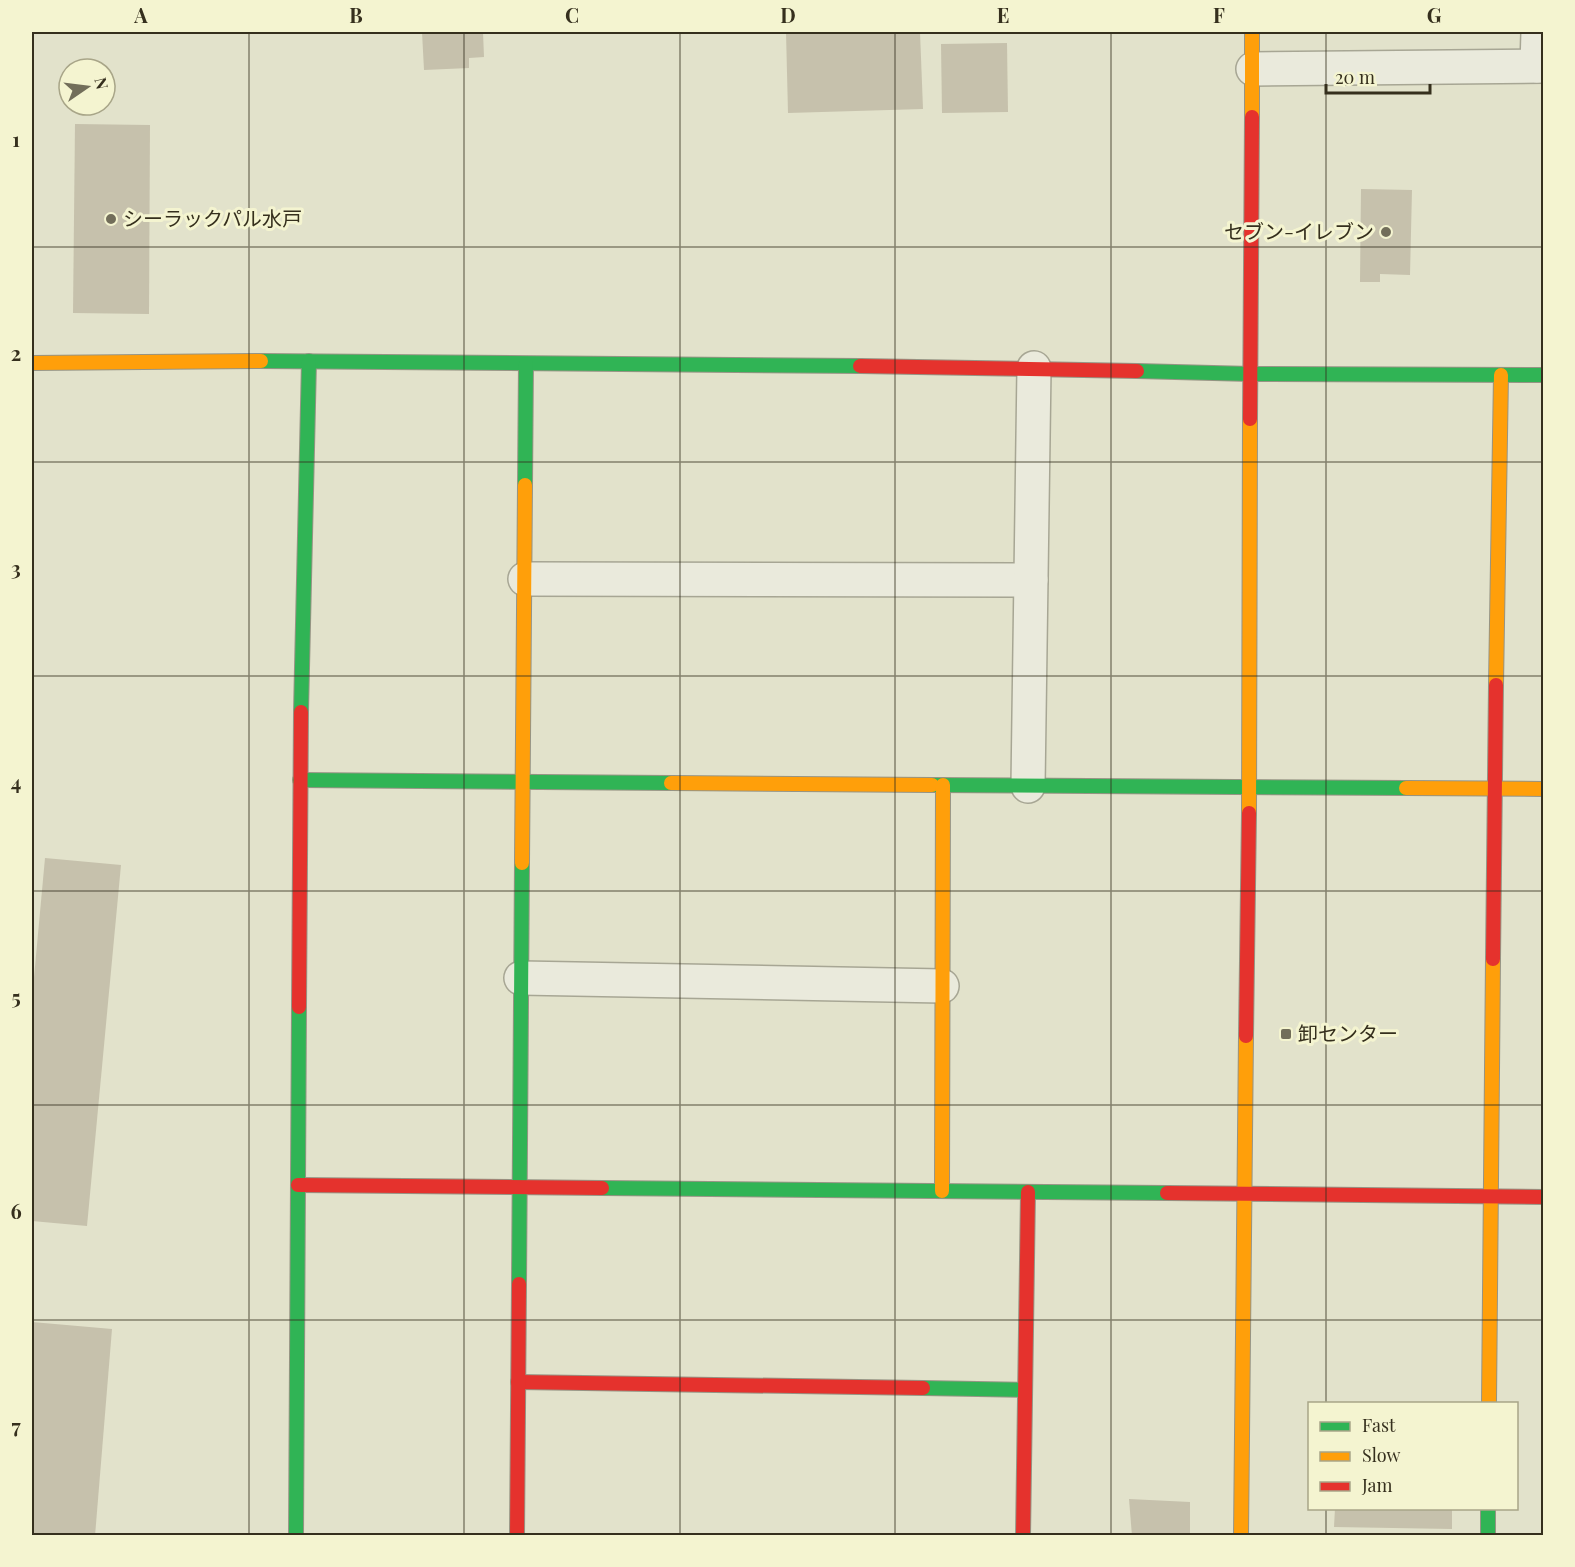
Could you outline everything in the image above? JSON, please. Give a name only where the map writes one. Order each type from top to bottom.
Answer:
[{"type":"street","points":[[1241,1536],[1250,787],[1252,32]]},
{"type":"street","points":[[1253,69],[1540,66],[1538,32]]},
{"type":"street","points":[[296,1536],[300,780],[309,361]]},
{"type":"street","points":[[32,363],[309,361],[1034,368],[1251,374],[1544,375]]},
{"type":"street","points":[[517,1536],[526,364]]},
{"type":"street","points":[[1028,786],[1034,368]]},
{"type":"street","points":[[1490,1402],[1494,789],[1501,375]]},
{"type":"street","points":[[525,579],[1031,580]]},
{"type":"street","points":[[300,780],[1544,789]]},
{"type":"street","points":[[942,1191],[943,785]]},
{"type":"street","points":[[521,978],[942,986]]},
{"type":"street","points":[[298,1185],[1544,1197]]},
{"type":"street","points":[[1023,1536],[1028,1192]]},
{"type":"street","points":[[518,1382],[1025,1390]]},
{"type":"street","points":[[1488,1510],[1488,1536]]},
{"type":"building","points":[[422,32],[483,32],[484,57],[469,58],[469,68],[424,70]]},
{"type":"building","points":[[786,32],[920,32],[923,109],[788,113]]},
{"type":"building","points":[[1007,43],[1008,112],[942,113],[941,44]]},
{"type":"building","name":"シーラックパル水戸","points":[[75,124],[150,125],[149,314],[73,313]]},
{"type":"building","name":"セブン-イレブン","points":[[1361,189],[1412,190],[1410,275],[1380,274],[1380,282],[1360,282]]},
{"type":"building","points":[[45,858],[121,865],[87,1226],[32,1221],[32,999]]},
{"type":"building","points":[[32,1322],[112,1329],[95,1536],[32,1536]]},
{"type":"building","points":[[1129,1499],[1190,1502],[1190,1536],[1132,1536]]},
{"type":"building","points":[[1335,1510],[1452,1510],[1452,1529],[1334,1527]]},
{"type":"traffic: fast","points":[[261,361],[860,366]]},
{"type":"traffic: fast","points":[[301,712],[309,361]]},
{"type":"traffic: fast","points":[[525,485],[526,364]]},
{"type":"traffic: fast","points":[[1137,371],[1251,374],[1544,375]]},
{"type":"traffic: fast","points":[[300,780],[671,783]]},
{"type":"traffic: fast","points":[[932,785],[1406,788]]},
{"type":"traffic: fast","points":[[519,1284],[522,863]]},
{"type":"traffic: fast","points":[[296,1536],[299,1007]]},
{"type":"traffic: fast","points":[[602,1188],[1167,1193]]},
{"type":"traffic: fast","points":[[923,1388],[1025,1390]]},
{"type":"traffic: fast","points":[[1488,1510],[1488,1536]]},
{"type":"traffic: slow","points":[[1252,32],[1252,117]]},
{"type":"traffic: slow","points":[[32,363],[261,361]]},
{"type":"traffic: slow","points":[[1496,685],[1501,375]]},
{"type":"traffic: slow","points":[[1249,813],[1250,419]]},
{"type":"traffic: slow","points":[[522,863],[525,485]]},
{"type":"traffic: slow","points":[[671,783],[932,785]]},
{"type":"traffic: slow","points":[[942,1191],[943,785]]},
{"type":"traffic: slow","points":[[1406,788],[1544,789]]},
{"type":"traffic: slow","points":[[1489,1402],[1493,959]]},
{"type":"traffic: slow","points":[[1241,1536],[1246,1036]]},
{"type":"traffic: jam","points":[[1250,419],[1252,117]]},
{"type":"traffic: jam","points":[[860,366],[1137,371]]},
{"type":"traffic: jam","points":[[1493,959],[1496,685]]},
{"type":"traffic: jam","points":[[299,1007],[301,712]]},
{"type":"traffic: jam","points":[[1246,1036],[1249,813]]},
{"type":"traffic: jam","points":[[298,1185],[602,1188]]},
{"type":"traffic: jam","points":[[1023,1536],[1028,1192]]},
{"type":"traffic: jam","points":[[1167,1193],[1544,1197]]},
{"type":"traffic: jam","points":[[517,1536],[519,1284]]},
{"type":"traffic: jam","points":[[518,1382],[923,1388]]},
{"type":"place","name":"シーラックパル水戸","points":[[111,219]]},
{"type":"place","name":"セブン-イレブン","points":[[1386,232]]},
{"type":"place","name":"卸センター","points":[[1286,1034]]}]
